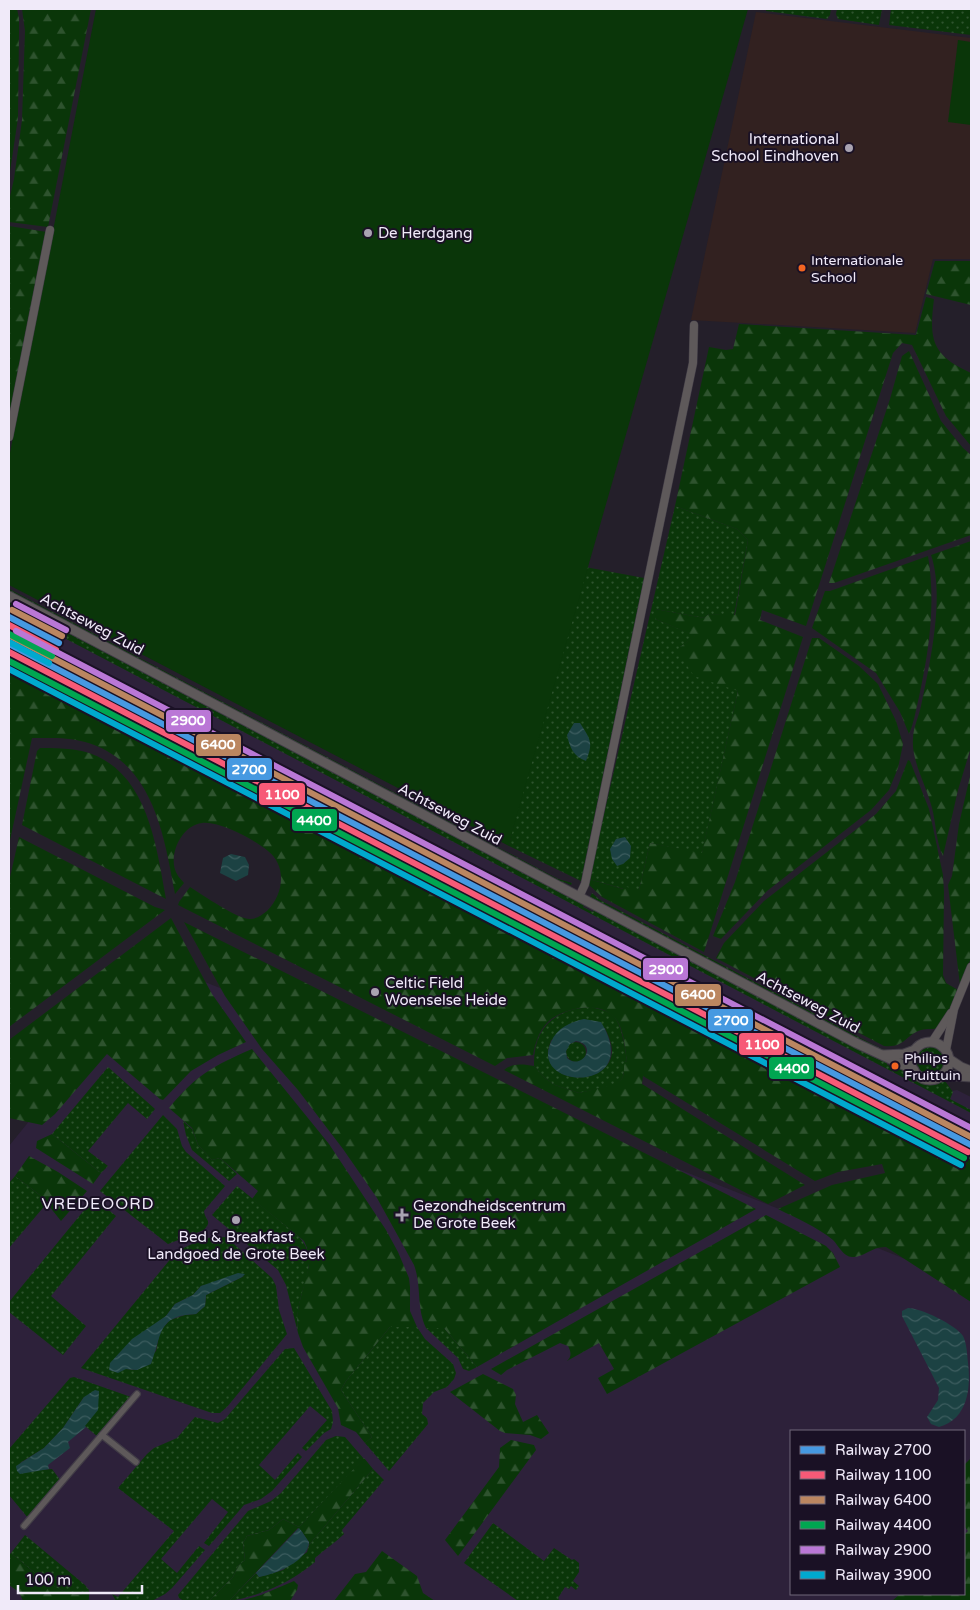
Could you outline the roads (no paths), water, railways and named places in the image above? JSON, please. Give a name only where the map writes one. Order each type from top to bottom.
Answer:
[{"type":"street","points":[[9,437],[50,230]]},
{"type":"street","points":[[579,897],[585,884],[693,363],[694,324]]},
{"type":"street","name":"Achtseweg Zuid","points":[[9,596],[579,897],[879,1054],[914,1070]]},
{"type":"street","points":[[946,1050],[939,1044],[932,1042],[925,1043],[915,1050],[911,1060],[917,1075],[927,1080],[933,1080],[943,1075],[949,1065],[946,1050],[954,1009],[971,967]]},
{"type":"street","points":[[932,1042],[954,1009]]},
{"type":"street","name":"Achtseweg Zuid","points":[[879,1054],[893,1056],[915,1050]]},
{"type":"street","points":[[949,1059],[971,1071]]},
{"type":"street","points":[[943,1075],[971,1078]]},
{"type":"street","points":[[24,1526],[137,1394]]},
{"type":"street","points":[[102,1435],[136,1462]]},
{"type":"water","points":[[574,723],[580,723],[590,741],[590,749],[586,761],[575,754],[569,744],[567,735]]},
{"type":"water","points":[[625,837],[631,846],[630,858],[617,866],[612,859],[610,849],[616,839]]},
{"type":"water","points":[[360,840],[604,966],[603,968],[358,842]]},
{"type":"water","points":[[231,854],[245,857],[249,865],[248,875],[236,881],[220,873],[223,858]]},
{"type":"water","points":[[625,977],[971,1158],[971,1160],[624,979]]},
{"type":"water","points":[[579,1020],[601,1022],[611,1046],[609,1062],[598,1073],[584,1077],[568,1076],[555,1070],[548,1058],[551,1042],[557,1033],[564,1026]],"holes":[[[576,1041],[583,1043],[587,1052],[582,1059],[572,1061],[567,1058],[566,1051],[570,1044]]]},
{"type":"water","points":[[238,1273],[245,1274],[206,1295],[205,1306],[196,1314],[174,1318],[163,1328],[151,1364],[137,1370],[126,1369],[118,1373],[109,1370],[110,1363],[132,1339],[166,1316],[175,1304],[193,1295],[201,1286]]},
{"type":"water","points":[[908,1308],[921,1311],[946,1322],[963,1336],[965,1342],[969,1373],[966,1401],[956,1417],[949,1423],[939,1427],[931,1424],[927,1417],[938,1400],[939,1388],[902,1316],[902,1311]]},
{"type":"water","points":[[95,1390],[99,1391],[98,1410],[86,1427],[68,1442],[70,1448],[48,1465],[49,1469],[20,1474],[16,1466],[44,1448],[63,1428],[84,1397]]},
{"type":"water","points":[[299,1528],[309,1542],[303,1555],[282,1570],[259,1577],[256,1573]]},
{"type":"railway","points":[[9,633],[971,1134]]},
{"type":"rail line","name":"2900","points":[[16,604],[66,630]]},
{"type":"rail line","name":"6400","points":[[12,610],[62,636]]},
{"type":"rail line","name":"2700","points":[[9,617],[59,643]]},
{"type":"rail line","name":"1100","points":[[9,625],[56,650]]},
{"type":"rail line","name":"2900","points":[[16,631],[971,1128]]},
{"type":"rail line","name":"4400","points":[[9,634],[52,656]]},
{"type":"rail line","name":"6400","points":[[12,637],[971,1137]]},
{"type":"rail line","name":"3900","points":[[9,642],[49,663]]},
{"type":"rail line","name":"2700","points":[[9,644],[971,1145]]},
{"type":"rail line","name":"1100","points":[[9,652],[968,1152]]},
{"type":"rail line","name":"4400","points":[[9,661],[964,1158]]},
{"type":"rail line","name":"3900","points":[[9,669],[961,1165]]},
{"type":"place","name":"International School Eindhoven","points":[[849,148]]},
{"type":"place","name":"De Herdgang","points":[[368,233]]},
{"type":"place","name":"Internationale School","points":[[802,268]]},
{"type":"place","name":"Celtic Field Woenselse Heide","points":[[375,992]]},
{"type":"place","name":"Philips Fruittuin","points":[[895,1066]]},
{"type":"place","name":"Gezondheidscentrum De Grote Beek","points":[[402,1215]]},
{"type":"place","name":"Bed & Breakfast Landgoed de Grote Beek","points":[[236,1220]]},
{"type":"district","name":"VREDEOORD","points":[[98,1204]]}]
